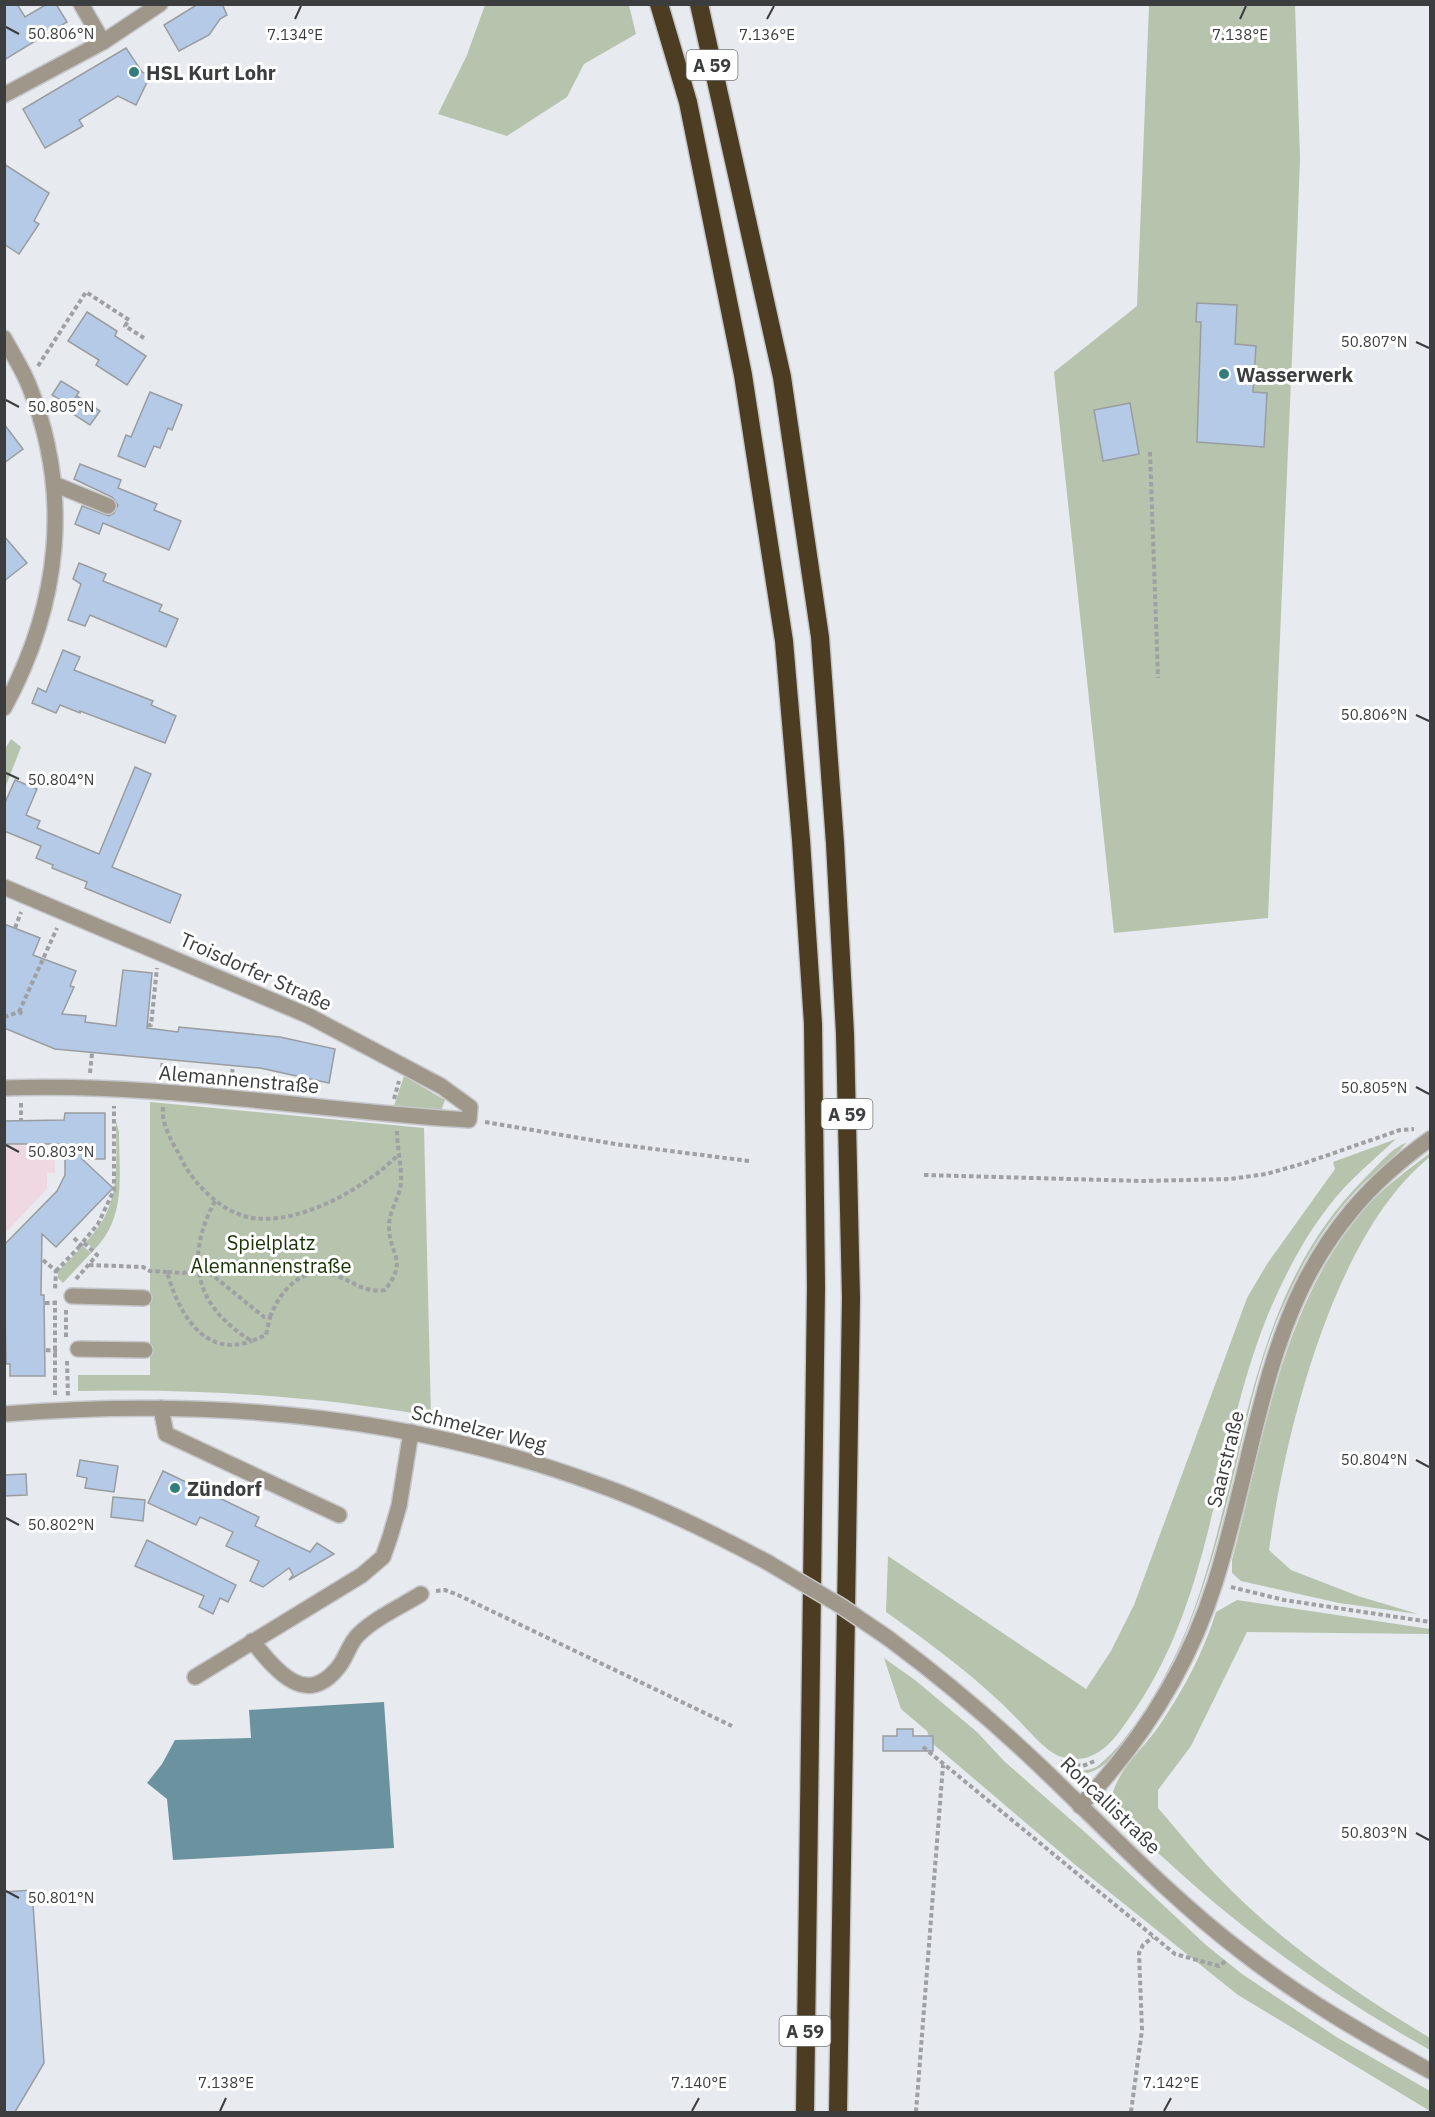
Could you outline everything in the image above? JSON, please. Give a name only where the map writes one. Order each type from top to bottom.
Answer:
[{"type":"highway","name":"A 59","points":[[659,4],[688,102],[743,375],[784,641],[801,840],[813,1024],[816,1287],[805,2112]]},
{"type":"highway","name":"A 59","points":[[699,4],[782,377],[820,637],[835,843],[845,1034],[851,1298],[838,2112]]},
{"type":"street","points":[[81,4],[103,42]]},
{"type":"street","points":[[4,95],[103,42],[160,4]]},
{"type":"street","points":[[4,338],[27,382],[54,484],[55,543],[50,582],[38,633],[25,669],[4,708]]},
{"type":"street","points":[[54,484],[108,506]]},
{"type":"street","name":"Troisdorfer Straße","points":[[4,887],[309,1016],[462,1099],[470,1107],[469,1120]]},
{"type":"street","name":"Alemannenstraße","points":[[4,1088],[115,1090],[163,1088],[394,1115],[469,1120]]},
{"type":"street","name":"Saarstraße","points":[[1080,1806],[1145,1729],[1186,1659],[1215,1583],[1277,1346],[1300,1288],[1318,1256],[1353,1208],[1425,1134]]},
{"type":"street","points":[[72,1296],[144,1298]]},
{"type":"street","points":[[72,1350],[145,1350]]},
{"type":"street","points":[[161,1408],[166,1434],[339,1515]]},
{"type":"street","name":"Schmelzer Weg","points":[[4,1414],[55,1410],[161,1408],[276,1414],[343,1421],[411,1432],[490,1450],[595,1483],[684,1519],[768,1562]]},
{"type":"street","points":[[195,1677],[362,1575],[383,1557],[399,1506],[411,1432]]},
{"type":"street","name":"Roncallistraße","points":[[768,1562],[824,1594],[888,1638],[990,1719],[1183,1902],[1241,1952],[1294,1990],[1357,2030],[1431,2071]]},
{"type":"street","points":[[252,1641],[276,1671],[289,1681],[303,1685],[316,1683],[328,1678],[338,1669],[358,1635],[421,1594]]},
{"type":"path","points":[[27,382],[86,292],[129,320],[125,326],[144,338]]},
{"type":"path","points":[[1150,452],[1158,678]]},
{"type":"path","points":[[19,1012],[64,912]]},
{"type":"path","points":[[147,1025],[151,1025],[159,952]]},
{"type":"path","points":[[35,978],[40,980]]},
{"type":"path","points":[[4,1017],[19,1012],[25,1015]]},
{"type":"path","points":[[90,1077],[92,1053]]},
{"type":"path","points":[[163,1061],[162,1112],[169,1137],[196,1183],[215,1201],[251,1218],[277,1218],[302,1212],[348,1193],[380,1174],[397,1156]]},
{"type":"path","points":[[168,1272],[180,1310],[189,1323],[203,1335],[238,1346],[266,1335],[278,1298],[289,1284],[312,1274],[335,1275],[372,1292],[385,1290],[398,1268],[388,1225],[402,1181],[397,1156],[394,1115],[404,1066]]},
{"type":"path","points":[[230,1089],[232,1067]]},
{"type":"path","points":[[55,1410],[56,1271],[98,1224],[114,1190],[115,1090]]},
{"type":"path","points":[[469,1120],[531,1127],[615,1144],[749,1161]]},
{"type":"path","points":[[924,1175],[1142,1181],[1230,1179],[1266,1174],[1305,1163],[1400,1130],[1425,1134]]},
{"type":"path","points":[[215,1201],[204,1228],[196,1266],[202,1288],[229,1327],[252,1341]]},
{"type":"path","points":[[74,1238],[97,1256],[89,1265],[143,1267],[150,1271],[184,1273],[196,1266]]},
{"type":"path","points":[[43,1260],[56,1271]]},
{"type":"path","points":[[196,1266],[216,1278],[264,1317],[270,1317]]},
{"type":"path","points":[[46,1350],[72,1350]]},
{"type":"path","points":[[1215,1583],[1284,1600],[1431,1622]]},
{"type":"path","points":[[421,1594],[445,1590],[456,1594],[732,1726]]},
{"type":"path","points":[[923,1747],[1175,1954],[1219,1966],[1241,1952]]},
{"type":"path","points":[[916,2112],[943,1764]]},
{"type":"path","points":[[1131,2112],[1142,2030],[1139,1953],[1143,1945],[1154,1936]]},
{"type":"shaded area","points":[[5,1145],[54,1146],[55,1173],[47,1173],[47,1189],[5,1233]]},
{"type":"green space","points":[[485,5],[629,5],[636,34],[584,64],[567,97],[507,136],[438,114],[467,55]]},
{"type":"green space","points":[[1149,5],[1295,5],[1300,158],[1297,240],[1268,918],[1114,933],[1054,372],[1137,306]]},
{"type":"green space","points":[[11,739],[21,747],[5,788],[5,749]]},
{"type":"green space","points":[[404,1076],[445,1100],[441,1111],[394,1106]]},
{"type":"green space","name":"Spielplatz Alemannenstraße","points":[[150,1102],[424,1128],[431,1416],[343,1403],[255,1395],[123,1390],[78,1391],[78,1375],[150,1375]]},
{"type":"green space","points":[[116,1121],[119,1132],[119,1195],[112,1224],[94,1250],[86,1242],[98,1228],[111,1200],[116,1171]]},
{"type":"green space","points":[[1396,1139],[1350,1182],[1321,1216],[1292,1263],[1276,1296],[1250,1363],[1196,1574],[1179,1625],[1156,1674],[1121,1729],[1102,1750],[1086,1758],[1076,1759],[1054,1753],[975,1680],[886,1612],[888,1556],[1086,1689],[1111,1651],[1134,1605],[1247,1298],[1267,1264],[1335,1169],[1333,1162]]},
{"type":"green space","points":[[1406,1143],[1357,1190],[1335,1215],[1308,1256],[1286,1300],[1257,1379],[1219,1534],[1197,1605],[1183,1639],[1168,1673],[1149,1706],[1112,1757],[1092,1772],[1075,1774],[1099,1765],[1123,1740],[1156,1693],[1180,1645],[1202,1585],[1220,1524],[1250,1400],[1268,1340],[1292,1282],[1323,1228],[1365,1178],[1390,1153]]},
{"type":"green space","points":[[1430,1153],[1430,1157],[1396,1191],[1367,1234],[1341,1284],[1302,1394],[1287,1450],[1269,1550],[1291,1570],[1358,1596],[1418,1614],[1339,1603],[1241,1581],[1232,1573],[1232,1560],[1267,1419],[1296,1326],[1316,1282],[1340,1241],[1377,1196]]},
{"type":"green space","points":[[83,1246],[91,1253],[63,1283],[58,1278],[58,1271]]},
{"type":"green space","points":[[1237,1600],[1430,1629],[1430,1634],[1247,1632],[1191,1746],[1158,1790],[1158,1808],[1197,1854],[1245,1904],[1321,1966],[1430,2038],[1430,2050],[1326,1986],[1260,1939],[1138,1836],[1114,1809],[1112,1796],[1117,1782],[1178,1697],[1193,1669],[1216,1612]]},
{"type":"green space","points":[[884,1658],[915,1680],[977,1732],[1004,1761],[1087,1834],[1206,1945],[1242,1974],[1338,2038],[1430,2091],[1430,2111],[1238,1995],[1073,1863],[932,1743],[927,1731],[901,1709]]},
{"type":"water","points":[[384,1702],[394,1848],[173,1860],[167,1799],[147,1783],[162,1764],[175,1740],[251,1738],[249,1710]]},
{"type":"building","points":[[4,4],[17,4],[25,17],[47,4],[56,4],[67,22],[4,60]]},
{"type":"building","points":[[198,4],[222,4],[227,15],[220,19],[209,35],[179,51],[164,25]]},
{"type":"building","points":[[126,48],[142,72],[150,76],[136,105],[118,96],[79,120],[83,126],[45,148],[23,109]]},
{"type":"building","points":[[4,164],[49,193],[34,221],[39,224],[19,254],[4,244]]},
{"type":"building","name":"Wasserwerk","points":[[1197,303],[1237,305],[1235,344],[1256,346],[1253,392],[1267,393],[1264,447],[1197,442],[1201,322],[1196,322]]},
{"type":"building","points":[[87,312],[117,331],[115,336],[146,356],[127,385],[96,365],[99,360],[68,341]]},
{"type":"building","points":[[61,381],[79,392],[70,406],[52,395]]},
{"type":"building","points":[[150,392],[182,405],[172,430],[168,428],[160,448],[154,446],[145,467],[118,456],[126,435],[131,437]]},
{"type":"building","points":[[77,396],[100,411],[90,425],[67,410]]},
{"type":"building","points":[[1130,403],[1139,454],[1103,461],[1094,410]]},
{"type":"building","points":[[4,424],[23,449],[4,463]]},
{"type":"building","points":[[80,464],[121,480],[118,488],[157,504],[154,510],[181,521],[169,550],[103,523],[99,534],[75,524],[82,506],[109,516],[114,513],[118,505],[112,497],[74,479]]},
{"type":"building","points":[[4,536],[27,563],[4,581]]},
{"type":"building","points":[[79,563],[106,574],[103,581],[162,605],[159,611],[178,619],[166,647],[90,615],[85,626],[68,620],[81,584],[73,579]]},
{"type":"building","points":[[63,650],[80,657],[74,670],[153,701],[151,705],[176,716],[165,743],[80,711],[80,713],[60,705],[56,713],[32,703],[38,688],[46,692]]},
{"type":"building","points":[[135,767],[151,774],[112,867],[181,895],[170,923],[85,888],[87,882],[52,868],[53,865],[36,858],[41,846],[4,831],[4,805],[15,780],[37,789],[26,815],[40,821],[37,828],[99,854]]},
{"type":"building","points":[[4,924],[40,938],[33,955],[76,971],[70,986],[74,987],[62,1014],[86,1016],[85,1022],[116,1026],[123,970],[152,973],[147,1028],[178,1032],[179,1027],[280,1037],[335,1049],[329,1083],[260,1068],[55,1049],[4,1028]]},
{"type":"building","points":[[65,1113],[105,1113],[105,1159],[82,1159],[113,1188],[56,1247],[42,1234],[41,1295],[44,1295],[45,1376],[10,1376],[10,1364],[6,1364],[4,1245],[57,1191],[65,1175],[65,1159],[58,1144],[4,1144],[4,1121],[64,1120]]},
{"type":"building","points":[[80,1460],[118,1466],[114,1492],[85,1488],[87,1478],[77,1476]]},
{"type":"building","points":[[163,1471],[259,1517],[255,1526],[310,1552],[317,1543],[334,1554],[289,1580],[293,1575],[289,1568],[263,1587],[250,1581],[259,1561],[226,1546],[233,1532],[200,1517],[196,1525],[148,1503]]},
{"type":"building","points":[[26,1474],[27,1495],[4,1496],[4,1475]]},
{"type":"building","points":[[113,1497],[145,1500],[143,1521],[111,1517]]},
{"type":"building","points":[[147,1540],[236,1585],[228,1602],[220,1598],[213,1614],[199,1607],[204,1596],[135,1566]]},
{"type":"building","points":[[897,1729],[913,1729],[913,1736],[933,1736],[933,1751],[883,1751],[883,1736],[897,1736]]},
{"type":"building","points":[[32,1890],[44,2063],[15,2112],[4,2112],[4,1892]]},
{"type":"place","name":"HSL Kurt Lohr","points":[[134,72]]},
{"type":"place","name":"Wasserwerk","points":[[1224,374]]},
{"type":"place","name":"Zündorf","points":[[175,1488]]}]
